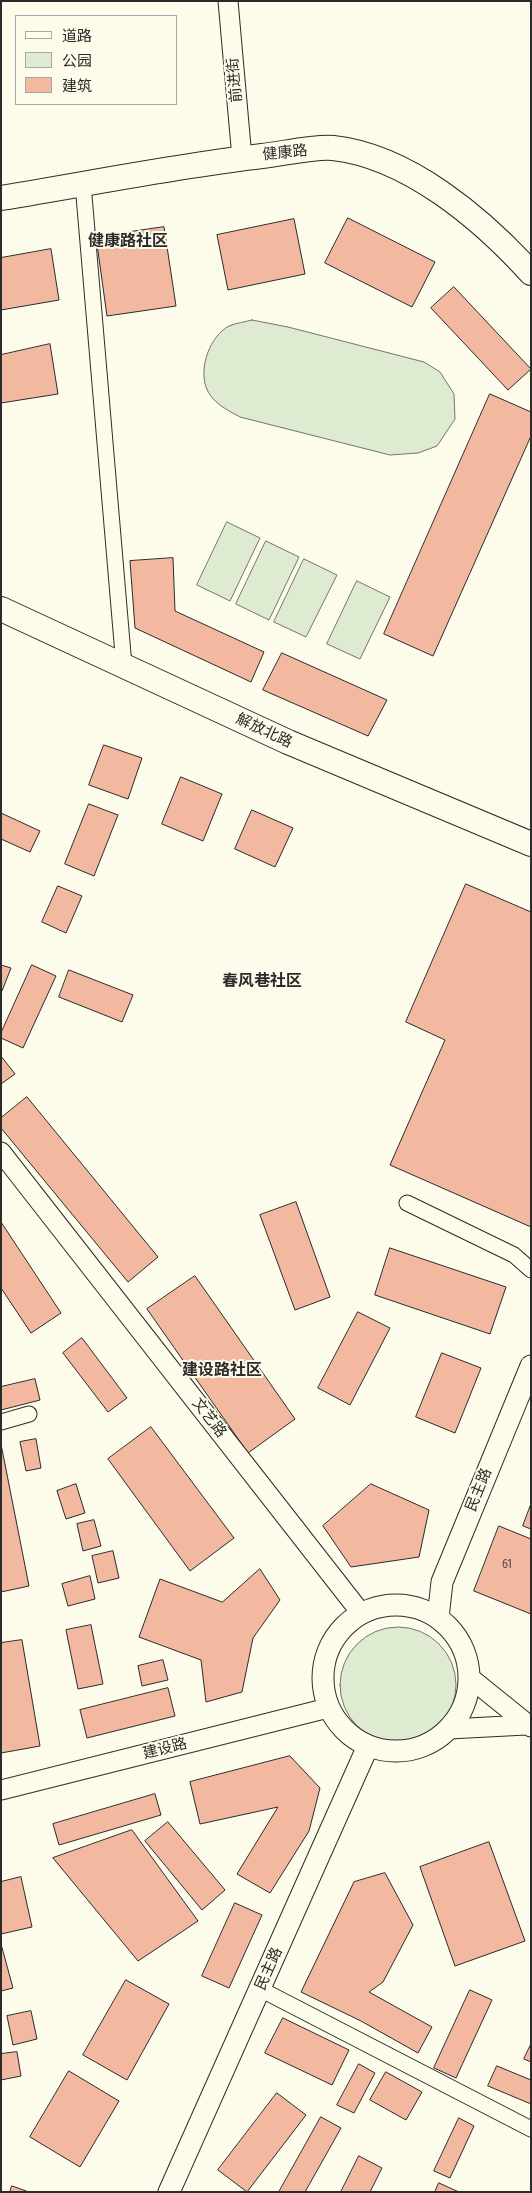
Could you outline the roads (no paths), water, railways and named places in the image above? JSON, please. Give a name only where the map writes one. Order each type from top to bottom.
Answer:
[{"type":"main road","name":"健康路","points":[[1,198],[247,157],[332,148],[372,157],[416,176],[463,210],[515,255],[531,273]]},
{"type":"main road","name":"解放北路","points":[[1,609],[288,742],[531,844]]},
{"type":"main road","name":"民主路","points":[[438,1618],[442,1582],[531,1366]]},
{"type":"main road","points":[[400,1604],[420,1608],[438,1618],[455,1634],[466,1654],[469,1677],[467,1696],[460,1713],[449,1729],[432,1742],[411,1750],[389,1752],[368,1746],[352,1737],[338,1724],[328,1708],[323,1687],[323,1665],[330,1644],[344,1626],[361,1613],[380,1606],[400,1604]]},
{"type":"main road","name":"民主路","points":[[169,2192],[368,1746]]},
{"type":"street","name":"前进街","points":[[228,1],[247,157]]},
{"type":"street","name":"前进街","points":[[238,1],[247,157]]},
{"type":"street","points":[[83,184],[124,666]]},
{"type":"street","name":"文艺路","points":[[1,1152],[361,1613]]},
{"type":"street","points":[[407,1203],[514,1255],[531,1270]]},
{"type":"street","points":[[1,1422],[29,1414]]},
{"type":"street","points":[[469,1677],[528,1726]]},
{"type":"street","name":"建设路","points":[[1,1790],[328,1708]]},
{"type":"street","points":[[449,1729],[528,1726]]},
{"type":"street","points":[[260,1989],[531,2129]]},
{"type":"district","name":"健康路社区","points":[[128,242]]},
{"type":"district","name":"春风巷社区","points":[[262,982]]},
{"type":"district","name":"建设路社区","points":[[222,1371]]}]
